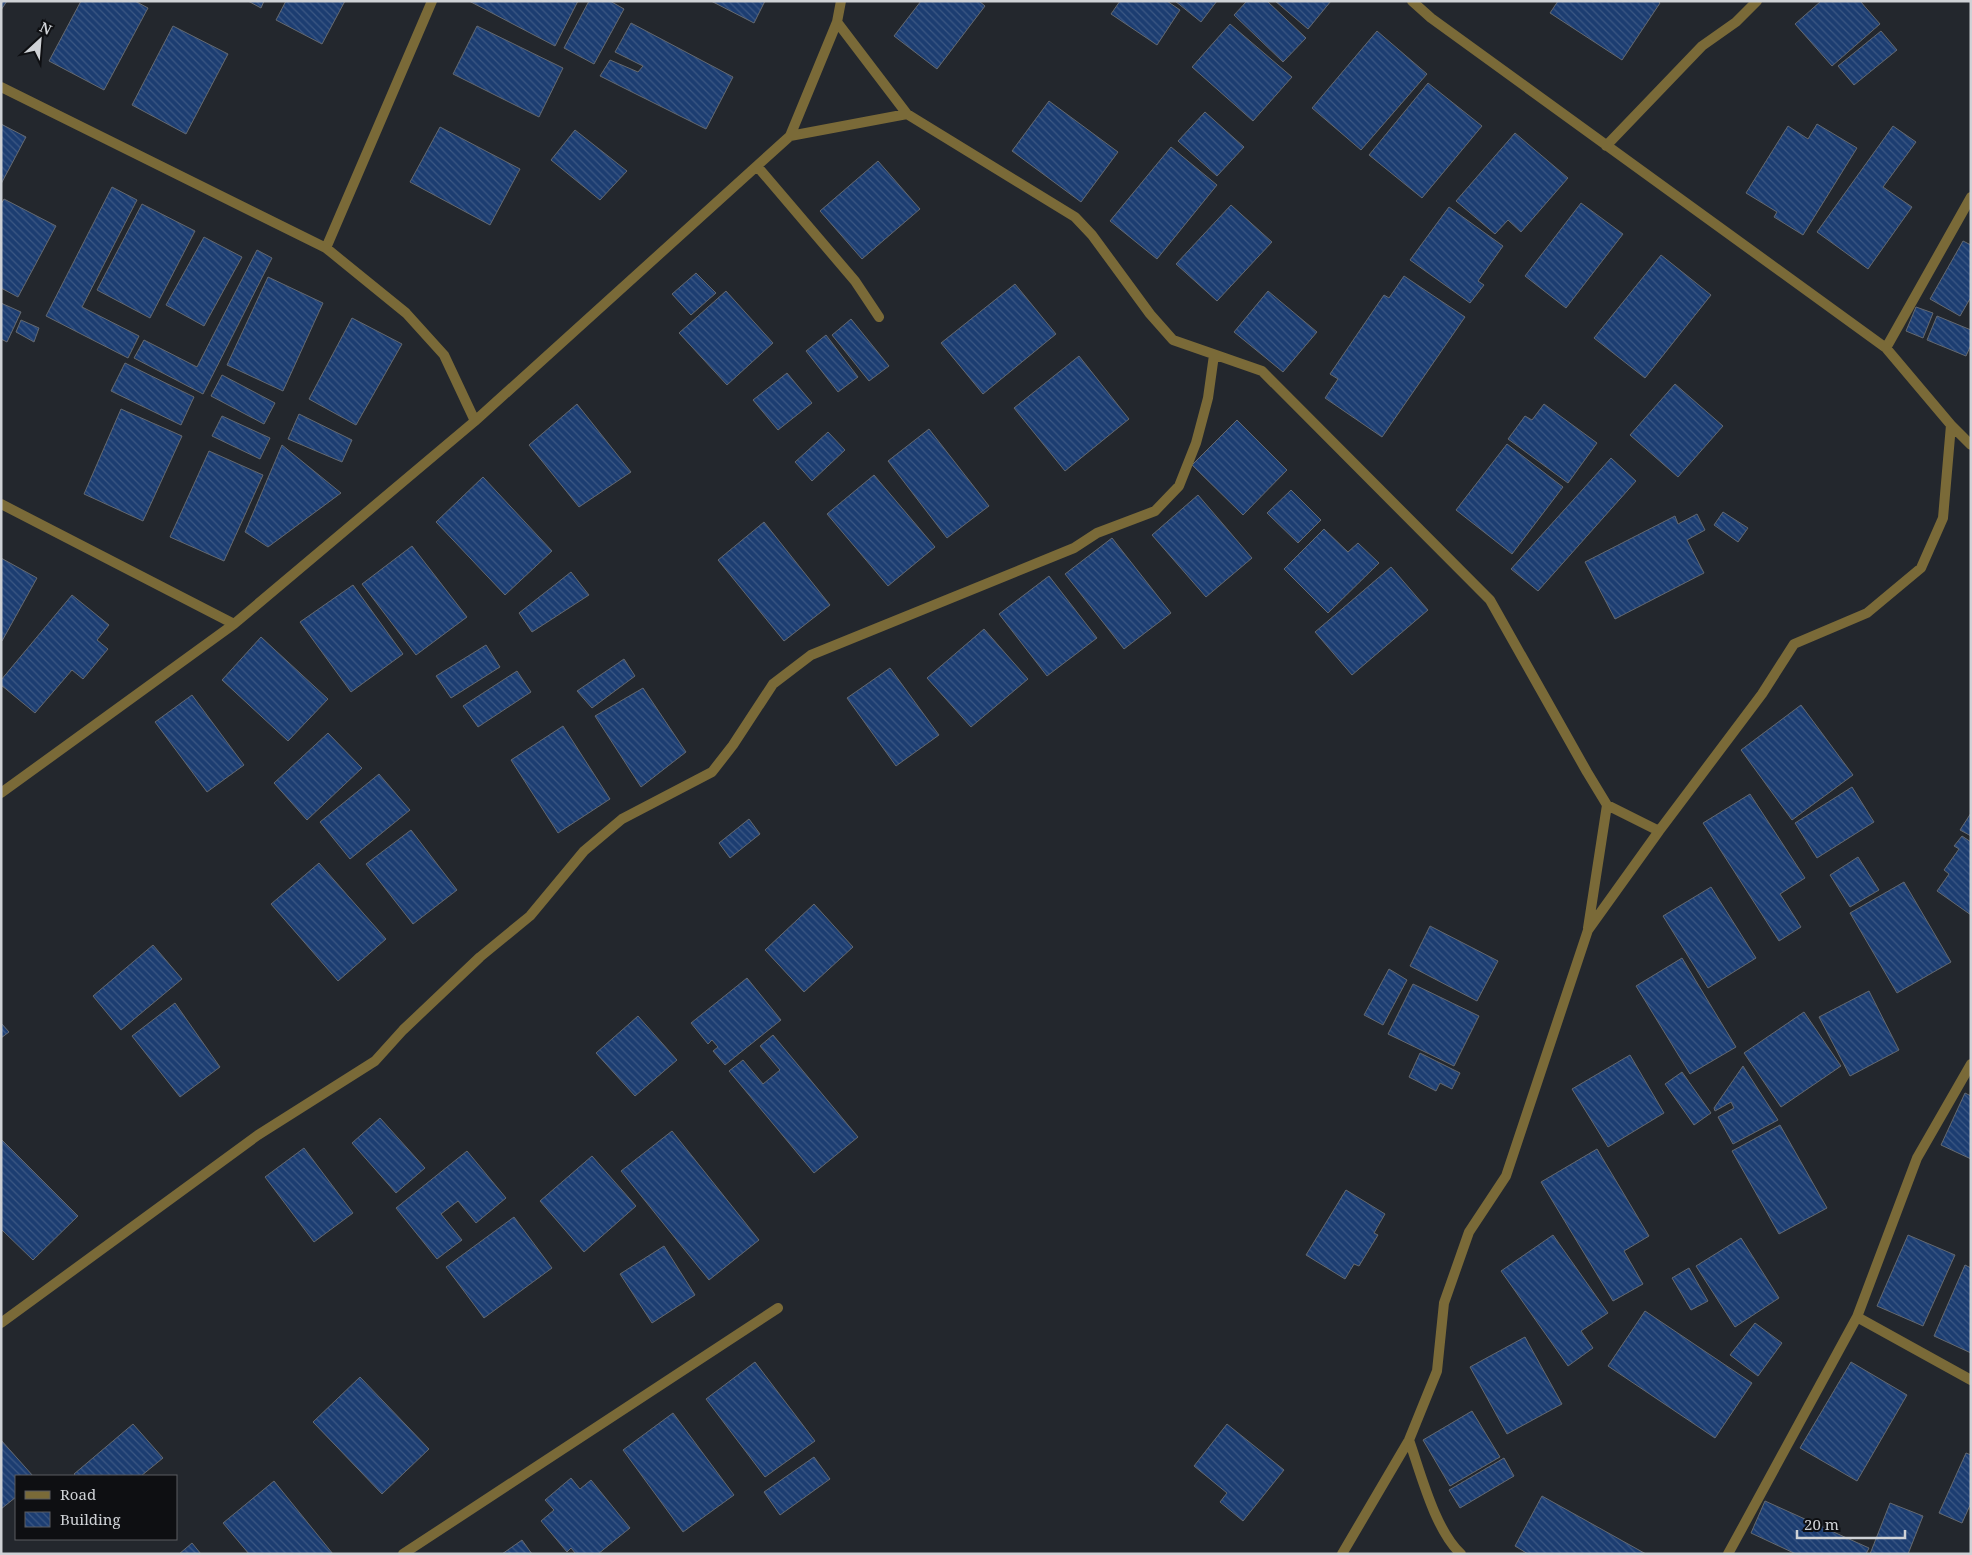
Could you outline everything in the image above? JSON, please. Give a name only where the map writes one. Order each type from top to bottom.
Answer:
[{"type":"street","points":[[326,248],[432,1]]},
{"type":"street","points":[[1,793],[234,624],[475,421],[790,136],[837,22],[841,1]]},
{"type":"street","points":[[1412,1],[1431,18],[1886,348],[1952,426],[1971,445]]},
{"type":"street","points":[[1606,146],[1702,46],[1736,22],[1757,1]]},
{"type":"street","points":[[837,22],[907,114],[1075,217],[1092,234],[1150,314],[1173,340],[1262,371],[1490,600],[1607,805],[1658,831]]},
{"type":"street","points":[[1,87],[326,248],[406,314],[444,355],[475,421]]},
{"type":"street","points":[[790,136],[907,114]]},
{"type":"street","points":[[758,166],[855,281],[879,317]]},
{"type":"street","points":[[1886,348],[1971,197]]},
{"type":"street","points":[[1,1322],[258,1135],[375,1061],[403,1030],[480,957],[530,916],[584,851],[622,820],[712,772],[733,745],[773,684],[811,655],[1074,548],[1097,533],[1155,512],[1179,486],[1196,443],[1208,398],[1214,355]]},
{"type":"street","points":[[1588,930],[1658,831],[1762,694],[1794,644],[1867,613],[1921,568],[1943,518],[1952,426]]},
{"type":"street","points":[[1,504],[234,624]]},
{"type":"street","points":[[1342,1554],[1408,1440],[1437,1371],[1444,1303],[1469,1232],[1506,1176],[1588,930],[1607,805]]},
{"type":"street","points":[[1728,1554],[1857,1317],[1917,1158],[1971,1064]]},
{"type":"street","points":[[402,1554],[778,1308]]},
{"type":"street","points":[[1857,1317],[1971,1380]]},
{"type":"street","points":[[1408,1440],[1435,1514],[1455,1548],[1461,1554]]},
{"type":"building","points":[[1,1],[7,1],[1,10]]},
{"type":"building","points":[[81,1],[135,1],[148,8],[104,90],[49,61]]},
{"type":"building","points":[[248,1],[264,1],[261,8]]},
{"type":"building","points":[[286,1],[345,1],[322,44],[276,20]]},
{"type":"building","points":[[469,1],[578,1],[555,46]]},
{"type":"building","points":[[589,1],[610,1],[624,9],[594,64],[564,48]]},
{"type":"building","points":[[711,1],[765,1],[754,23]]},
{"type":"building","points":[[921,1],[979,1],[985,6],[937,69],[894,36]]},
{"type":"building","points":[[1120,1],[1167,1],[1180,10],[1157,45],[1111,14]]},
{"type":"building","points":[[1175,1],[1217,1],[1201,22]]},
{"type":"building","points":[[1247,1],[1267,1],[1306,38],[1283,62],[1234,15]]},
{"type":"building","points":[[1275,1],[1331,1],[1308,29]]},
{"type":"building","points":[[1558,1],[1658,1],[1660,3],[1622,60],[1550,13]]},
{"type":"building","points":[[1821,1],[1860,1],[1880,24],[1832,66],[1795,24]]},
{"type":"building","points":[[631,23],[733,77],[706,129],[600,76],[610,60],[638,72],[643,66],[615,52]]},
{"type":"building","points":[[1230,24],[1292,77],[1253,121],[1192,67]]},
{"type":"building","points":[[173,26],[228,54],[186,134],[132,105]]},
{"type":"building","points":[[477,26],[563,68],[539,117],[453,74]]},
{"type":"building","points":[[1377,31],[1427,74],[1361,150],[1312,108]]},
{"type":"building","points":[[1881,31],[1897,50],[1854,85],[1838,66]]},
{"type":"building","points":[[1428,83],[1482,126],[1422,198],[1369,155]]},
{"type":"building","points":[[1049,101],[1118,152],[1081,202],[1012,151]]},
{"type":"building","points":[[1205,112],[1244,147],[1217,176],[1178,141]]},
{"type":"building","points":[[1,124],[26,137],[1,184]]},
{"type":"building","points":[[1817,124],[1857,148],[1803,235],[1774,217],[1777,212],[1746,193],[1788,126],[1808,139]]},
{"type":"building","points":[[1893,126],[1916,142],[1883,187],[1912,207],[1868,269],[1817,232]]},
{"type":"building","points":[[440,127],[520,169],[490,225],[410,182]]},
{"type":"building","points":[[575,130],[627,171],[600,200],[551,160]]},
{"type":"building","points":[[1515,133],[1568,178],[1521,232],[1508,220],[1495,234],[1456,201]]},
{"type":"building","points":[[1171,147],[1217,185],[1157,259],[1110,221]]},
{"type":"building","points":[[878,161],[920,209],[862,259],[820,211]]},
{"type":"building","points":[[112,187],[137,200],[82,307],[139,336],[128,358],[46,316]]},
{"type":"building","points":[[4,199],[56,226],[18,297],[1,288],[1,204]]},
{"type":"building","points":[[1581,203],[1623,234],[1566,308],[1525,276]]},
{"type":"building","points":[[142,204],[195,231],[150,318],[97,290]]},
{"type":"building","points":[[1231,205],[1272,242],[1217,301],[1176,264]]},
{"type":"building","points":[[1449,207],[1503,246],[1478,281],[1484,285],[1470,303],[1410,260]]},
{"type":"building","points":[[204,237],[242,257],[204,326],[166,305]]},
{"type":"building","points":[[1963,241],[1971,245],[1971,297],[1960,316],[1930,299]]},
{"type":"building","points":[[257,250],[272,258],[203,394],[134,358],[144,340],[197,367]]},
{"type":"building","points":[[1661,255],[1711,295],[1645,378],[1594,338]]},
{"type":"building","points":[[696,273],[716,293],[691,315],[672,294]]},
{"type":"building","points":[[1404,276],[1465,317],[1382,437],[1325,398],[1338,379],[1330,374],[1384,295],[1389,298]]},
{"type":"building","points":[[268,277],[323,303],[283,391],[227,365]]},
{"type":"building","points":[[1015,284],[1056,334],[983,394],[941,343]]},
{"type":"building","points":[[726,291],[773,343],[727,385],[679,333]]},
{"type":"building","points":[[1268,291],[1317,332],[1283,372],[1234,332]]},
{"type":"building","points":[[1,303],[21,312],[7,342],[1,339]]},
{"type":"building","points":[[1916,307],[1933,313],[1923,338],[1906,331]]},
{"type":"building","points":[[1937,316],[1971,330],[1971,345],[1966,356],[1927,340]]},
{"type":"building","points":[[352,318],[402,344],[356,425],[309,399]]},
{"type":"building","points":[[851,319],[889,366],[869,381],[832,335]]},
{"type":"building","points":[[21,320],[39,328],[34,342],[16,332]]},
{"type":"building","points":[[826,335],[858,377],[838,392],[806,351]]},
{"type":"building","points":[[1079,356],[1129,419],[1065,471],[1014,408]]},
{"type":"building","points":[[125,363],[194,397],[181,425],[111,391]]},
{"type":"building","points":[[787,373],[812,403],[778,430],[753,400]]},
{"type":"building","points":[[222,375],[275,403],[264,424],[211,396]]},
{"type":"building","points":[[1675,384],[1723,426],[1678,477],[1630,435]]},
{"type":"building","points":[[577,404],[631,472],[579,507],[529,445]]},
{"type":"building","points":[[1544,404],[1597,443],[1568,483],[1508,439],[1525,416],[1532,420]]},
{"type":"building","points":[[121,409],[182,436],[143,521],[84,494]]},
{"type":"building","points":[[299,414],[352,440],[342,462],[288,439]]},
{"type":"building","points":[[222,416],[270,438],[260,459],[212,436]]},
{"type":"building","points":[[1237,420],[1287,470],[1243,515],[1192,465]]},
{"type":"building","points":[[929,429],[989,506],[947,538],[888,461]]},
{"type":"building","points":[[828,432],[845,450],[812,481],[795,462]]},
{"type":"building","points":[[1507,444],[1563,487],[1512,554],[1456,510]]},
{"type":"building","points":[[282,445],[341,493],[268,547],[245,532]]},
{"type":"building","points":[[209,451],[263,475],[224,561],[170,537]]},
{"type":"building","points":[[1611,458],[1636,481],[1538,591],[1511,569]]},
{"type":"building","points":[[874,475],[935,547],[888,586],[827,514]]},
{"type":"building","points":[[483,477],[552,551],[505,595],[436,522]]},
{"type":"building","points":[[1291,490],[1321,520],[1298,543],[1267,513]]},
{"type":"building","points":[[1198,495],[1252,558],[1206,597],[1152,535]]},
{"type":"building","points":[[1723,512],[1748,528],[1738,542],[1714,525]]},
{"type":"building","points":[[1697,514],[1705,530],[1687,540],[1704,573],[1615,619],[1585,562],[1675,516],[1678,524]]},
{"type":"building","points":[[764,522],[830,605],[784,641],[718,560]]},
{"type":"building","points":[[1324,529],[1348,552],[1358,543],[1379,563],[1328,613],[1284,569]]},
{"type":"building","points":[[1112,538],[1171,613],[1124,649],[1065,574]]},
{"type":"building","points":[[412,546],[467,617],[416,655],[362,584]]},
{"type":"building","points":[[1,558],[37,578],[2,641],[1,641]]},
{"type":"building","points":[[1391,567],[1428,610],[1352,675],[1315,632]]},
{"type":"building","points":[[571,572],[589,595],[532,632],[519,613]]},
{"type":"building","points":[[1049,576],[1097,638],[1047,676],[999,614]]},
{"type":"building","points":[[353,585],[403,654],[351,692],[300,622]]},
{"type":"building","points":[[72,595],[109,625],[97,640],[108,649],[83,679],[72,670],[35,713],[1,685],[1,680]]},
{"type":"building","points":[[984,629],[1028,679],[971,727],[927,678]]},
{"type":"building","points":[[261,637],[328,699],[288,741],[222,680]]},
{"type":"building","points":[[486,645],[500,667],[451,698],[436,676]]},
{"type":"building","points":[[624,659],[635,676],[592,708],[577,691]]},
{"type":"building","points":[[890,668],[939,735],[896,766],[847,698]]},
{"type":"building","points":[[517,671],[531,692],[478,727],[463,706]]},
{"type":"building","points":[[643,688],[686,752],[641,787],[595,716]]},
{"type":"building","points":[[192,695],[244,765],[207,792],[155,722]]},
{"type":"building","points":[[1801,705],[1853,775],[1792,820],[1741,750]]},
{"type":"building","points":[[563,726],[610,799],[558,833],[511,760]]},
{"type":"building","points":[[328,733],[362,768],[307,820],[274,783]]},
{"type":"building","points":[[379,774],[410,810],[350,859],[320,822]]},
{"type":"building","points":[[1852,787],[1874,822],[1817,858],[1795,823]]},
{"type":"building","points":[[1750,794],[1805,878],[1780,894],[1801,927],[1779,941],[1703,823]]},
{"type":"building","points":[[1971,813],[1971,836],[1960,830]]},
{"type":"building","points":[[749,819],[760,834],[730,858],[719,843]]},
{"type":"building","points":[[411,830],[457,890],[413,924],[366,864]]},
{"type":"building","points":[[1962,836],[1971,842],[1971,915],[1937,891],[1949,874],[1944,870],[1959,849],[1954,846]]},
{"type":"building","points":[[1858,857],[1879,890],[1850,907],[1830,875]]},
{"type":"building","points":[[319,863],[386,939],[338,981],[271,904]]},
{"type":"building","points":[[1904,882],[1951,962],[1897,993],[1850,913]]},
{"type":"building","points":[[1711,887],[1756,958],[1708,988],[1663,916]]},
{"type":"building","points":[[814,904],[853,947],[804,992],[765,950]]},
{"type":"building","points":[[1430,926],[1498,961],[1477,1001],[1410,966]]},
{"type":"building","points":[[153,945],[182,979],[121,1030],[93,996]]},
{"type":"building","points":[[1682,958],[1736,1047],[1690,1074],[1636,986]]},
{"type":"building","points":[[1389,969],[1407,980],[1383,1025],[1364,1015]]},
{"type":"building","points":[[747,978],[781,1020],[725,1065],[713,1051],[718,1047],[712,1040],[708,1044],[691,1023]]},
{"type":"building","points":[[1413,984],[1479,1016],[1454,1066],[1388,1034]]},
{"type":"building","points":[[1869,991],[1899,1050],[1850,1076],[1819,1017]]},
{"type":"building","points":[[175,1003],[220,1067],[180,1097],[132,1036]]},
{"type":"building","points":[[1804,1012],[1841,1066],[1781,1107],[1744,1053]]},
{"type":"building","points":[[638,1016],[677,1060],[635,1096],[596,1053]]},
{"type":"building","points":[[1,1023],[9,1032],[1,1038]]},
{"type":"building","points":[[773,1035],[858,1137],[814,1173],[729,1071],[743,1060],[763,1084],[780,1070],[760,1046]]},
{"type":"building","points":[[1420,1053],[1460,1073],[1452,1089],[1440,1083],[1436,1091],[1409,1077]]},
{"type":"building","points":[[1630,1055],[1664,1113],[1608,1147],[1572,1089]]},
{"type":"building","points":[[1743,1066],[1778,1120],[1733,1144],[1718,1117],[1734,1108],[1731,1102],[1715,1111],[1714,1108]]},
{"type":"building","points":[[1682,1072],[1711,1113],[1694,1125],[1665,1084]]},
{"type":"building","points":[[1965,1093],[1971,1096],[1971,1159],[1941,1145]]},
{"type":"building","points":[[380,1118],[425,1168],[396,1193],[352,1143]]},
{"type":"building","points":[[1780,1125],[1827,1208],[1779,1234],[1732,1151]]},
{"type":"building","points":[[672,1131],[759,1240],[709,1280],[621,1171]]},
{"type":"building","points":[[1,1139],[78,1216],[33,1260],[1,1229]]},
{"type":"building","points":[[304,1148],[353,1213],[314,1242],[265,1177]]},
{"type":"building","points":[[1597,1149],[1649,1236],[1624,1251],[1643,1284],[1613,1301],[1541,1182]]},
{"type":"building","points":[[467,1151],[506,1198],[476,1223],[458,1201],[441,1214],[462,1240],[437,1259],[396,1208]]},
{"type":"building","points":[[592,1156],[636,1206],[584,1252],[540,1201]]},
{"type":"building","points":[[1346,1190],[1385,1214],[1374,1233],[1378,1235],[1359,1266],[1354,1264],[1345,1279],[1306,1255]]},
{"type":"building","points":[[514,1217],[552,1268],[484,1318],[446,1267]]},
{"type":"building","points":[[1553,1235],[1608,1313],[1581,1331],[1593,1348],[1568,1366],[1501,1271]]},
{"type":"building","points":[[1908,1235],[1955,1255],[1923,1326],[1877,1306]]},
{"type":"building","points":[[1741,1238],[1779,1298],[1735,1327],[1696,1266]]},
{"type":"building","points":[[664,1246],[695,1295],[652,1323],[620,1274]]},
{"type":"building","points":[[1965,1265],[1971,1268],[1971,1353],[1934,1336]]},
{"type":"building","points":[[1689,1268],[1708,1301],[1691,1310],[1672,1278]]},
{"type":"building","points":[[1645,1311],[1752,1383],[1715,1438],[1608,1366]]},
{"type":"building","points":[[1755,1323],[1782,1343],[1758,1376],[1730,1355]]},
{"type":"building","points":[[1525,1337],[1562,1404],[1507,1434],[1470,1367]]},
{"type":"building","points":[[755,1362],[815,1441],[765,1477],[706,1399]]},
{"type":"building","points":[[1851,1362],[1907,1395],[1857,1481],[1800,1448]]},
{"type":"building","points":[[360,1377],[429,1449],[382,1494],[313,1422]]},
{"type":"building","points":[[1472,1411],[1500,1457],[1450,1486],[1423,1440]]},
{"type":"building","points":[[673,1413],[734,1495],[683,1532],[623,1450]]},
{"type":"building","points":[[133,1424],[163,1458],[142,1475],[74,1474]]},
{"type":"building","points":[[1227,1424],[1284,1470],[1243,1521],[1220,1502],[1227,1493],[1194,1466]]},
{"type":"building","points":[[1,1440],[32,1475],[15,1475],[15,1498],[1,1509]]},
{"type":"building","points":[[1966,1453],[1971,1455],[1971,1503],[1962,1523],[1939,1513]]},
{"type":"building","points":[[814,1457],[830,1479],[780,1515],[764,1492]]},
{"type":"building","points":[[1504,1458],[1514,1476],[1460,1508],[1449,1490]]},
{"type":"building","points":[[571,1478],[580,1489],[591,1480],[630,1528],[598,1554],[576,1554],[571,1548],[567,1552],[541,1521],[554,1510],[545,1500]]},
{"type":"building","points":[[274,1481],[333,1554],[249,1554],[223,1523]]},
{"type":"building","points":[[1542,1496],[1646,1554],[1528,1554],[1515,1546]]},
{"type":"building","points":[[1765,1501],[1869,1548],[1866,1554],[1796,1554],[1751,1533]]},
{"type":"building","points":[[1890,1503],[1923,1516],[1908,1554],[1870,1554]]},
{"type":"building","points":[[522,1540],[532,1554],[502,1554]]},
{"type":"building","points":[[192,1543],[201,1554],[179,1554]]}]
